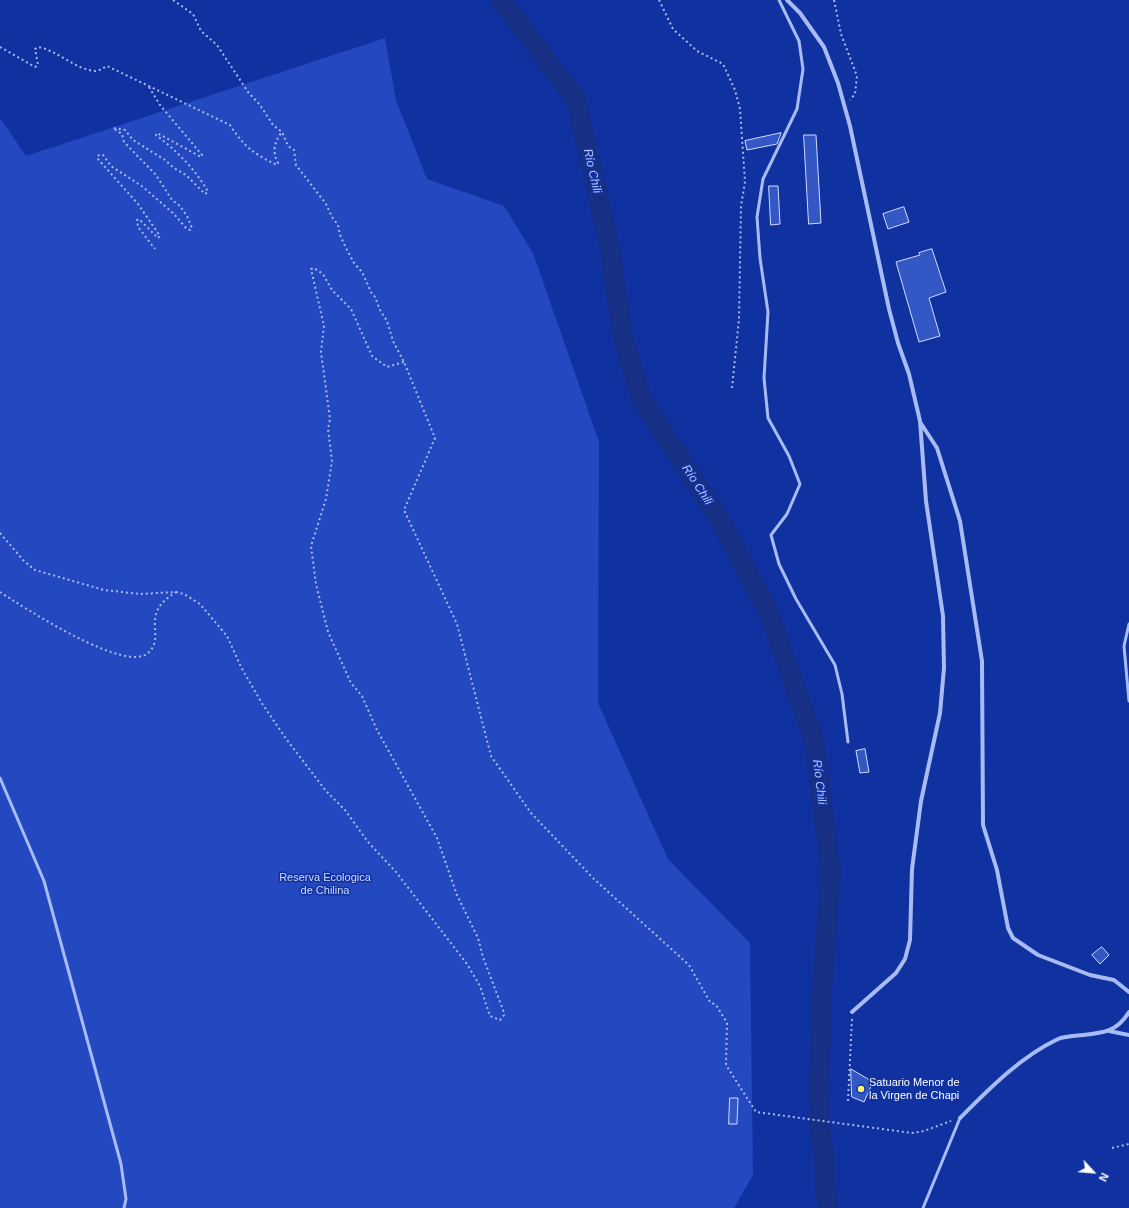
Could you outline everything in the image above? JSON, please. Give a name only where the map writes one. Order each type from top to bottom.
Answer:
[{"type":"street","points":[[787,0],[800,13],[824,47],[845,107],[889,309],[898,343],[910,374],[920,421],[926,501],[943,616],[944,668],[940,713],[921,801],[912,869],[910,940],[905,959],[896,973],[852,1012]]},
{"type":"street","points":[[920,421],[937,448],[960,521],[982,661],[983,825],[997,870],[1008,928],[1013,938],[1038,955],[1090,975],[1114,980],[1129,992]]},
{"type":"street","points":[[960,1118],[991,1088],[1036,1052],[1060,1038],[1108,1031],[1122,1024],[1129,1012]]},
{"type":"street","points":[[1108,1031],[1129,1035]]},
{"type":"lane","points":[[779,0],[799,41],[803,69],[797,109],[763,179],[757,217],[760,258],[768,312],[764,378],[768,418],[789,456],[800,484],[787,514],[771,535],[778,564],[796,599],[835,665],[842,694],[848,742]]},
{"type":"lane","points":[[1129,624],[1124,646],[1129,701]]},
{"type":"lane","points":[[0,778],[44,881],[121,1164],[126,1193],[124,1208]]},
{"type":"lane","points":[[923,1208],[960,1118]]},
{"type":"path","points":[[173,0],[193,14],[201,31],[217,45],[248,92],[260,105],[273,125],[282,132],[288,146],[294,150],[296,165],[326,204],[338,225],[340,235],[354,264],[362,272],[380,310],[387,321],[393,341],[404,362],[435,438],[404,510],[457,624],[491,756],[531,813],[594,879],[689,966],[710,1002],[716,1005],[727,1023],[726,1065],[756,1112],[762,1114],[904,1131],[924,1131],[960,1118]]},
{"type":"path","points":[[659,0],[673,30],[697,51],[723,64],[735,90],[740,109],[745,182],[741,206],[739,319],[732,388]]},
{"type":"path","points":[[834,0],[841,34],[857,76],[855,94],[845,107]]},
{"type":"path","points":[[0,47],[35,67],[38,63],[35,49],[38,47],[89,70],[97,71],[107,66],[230,125],[241,143],[256,155],[277,165],[278,163],[274,154],[275,140],[282,132]]},
{"type":"path","points":[[149,87],[160,105],[202,155],[201,157],[157,132],[156,135],[168,144],[201,179],[208,192],[205,194],[186,175],[174,168],[166,160],[133,140],[125,130],[113,128],[122,134],[124,142],[156,175],[172,200],[180,206],[187,216],[192,228],[190,230],[186,228],[174,214],[143,187],[111,166],[103,155],[99,155],[97,158],[138,204],[160,236],[158,238],[154,236],[139,218],[137,220],[138,227],[155,249]]},
{"type":"path","points":[[0,533],[24,561],[35,570],[104,590],[124,593],[176,592],[184,594],[200,604],[211,615],[227,636],[240,667],[263,705],[287,740],[326,791],[345,810],[368,842],[396,872],[455,948],[480,986],[490,1016],[495,1019],[503,1019],[503,1010],[483,957],[478,938],[457,895],[437,838],[376,730],[362,696],[348,676],[328,632],[317,590],[311,546],[326,499],[332,455],[328,429],[330,419],[321,352],[324,326],[311,269],[314,268],[323,274],[332,290],[351,308],[372,356],[387,367],[404,362]]},
{"type":"path","points":[[0,592],[54,624],[100,647],[123,655],[136,657],[146,654],[151,650],[155,640],[154,621],[156,612],[166,599],[176,592]]},
{"type":"path","points":[[848,1101],[852,1012]]},
{"type":"path","points":[[1112,1148],[1129,1144]]},
{"type":"green space","name":"Reserva Ecologica de Chilina","points":[[385,38],[396,100],[427,179],[504,206],[533,253],[599,442],[598,703],[668,859],[750,943],[753,1175],[734,1208],[0,1208],[0,118],[26,156]]},
{"type":"building","points":[[781,133],[777,144],[747,150],[745,141]]},
{"type":"building","points":[[804,135],[816,135],[821,223],[809,224]]},
{"type":"building","points":[[769,186],[778,186],[780,224],[771,225]]},
{"type":"building","points":[[904,207],[909,222],[888,229],[883,214]]},
{"type":"building","points":[[932,249],[946,292],[929,298],[940,336],[919,342],[896,262],[920,255],[919,253]]},
{"type":"building","points":[[865,749],[869,772],[860,773],[856,751]]},
{"type":"building","points":[[1102,947],[1109,955],[1100,964],[1092,955]]},
{"type":"building","name":"Satuario Menor de la Virgen de Chapi","points":[[851,1069],[873,1082],[864,1102],[852,1097]]},
{"type":"building","points":[[730,1098],[738,1098],[737,1124],[729,1124]]},
{"type":"waterway","name":"Río Chili","points":[[501,0],[576,99],[610,249],[623,338],[642,400],[721,521],[769,613],[814,740],[831,872],[822,991],[822,1030],[818,1082],[820,1128],[824,1154],[825,1191],[829,1208]]},
{"type":"place","name":"Satuario Menor de la Virgen de Chapi","points":[[861,1089]]}]
